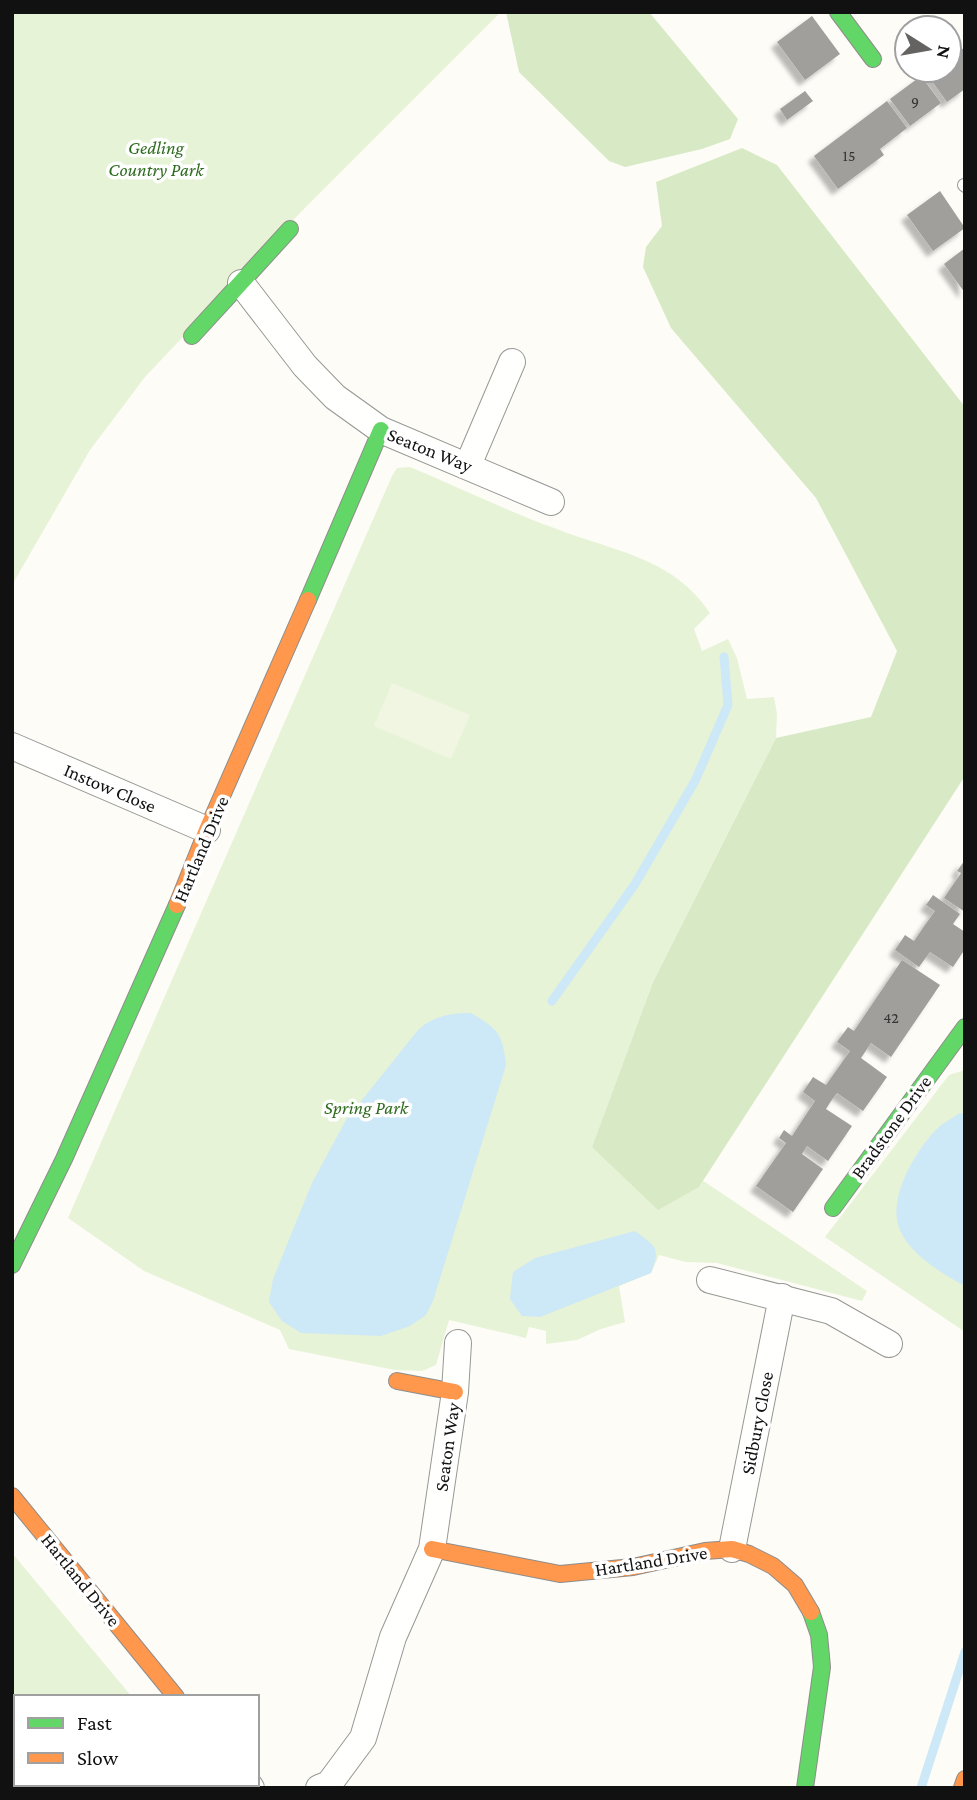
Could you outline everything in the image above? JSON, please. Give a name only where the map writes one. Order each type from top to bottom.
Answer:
[{"type":"street","points":[[838,12],[873,59]]},
{"type":"street","points":[[192,336],[290,229]]},
{"type":"street","name":"Seaton Way","points":[[241,283],[305,366],[335,397],[381,430],[551,502]]},
{"type":"street","points":[[468,465],[512,362]]},
{"type":"street","name":"Hartland Drive","points":[[12,1265],[75,1135],[164,937],[207,830],[232,778],[381,430]]},
{"type":"street","name":"Instow Close","points":[[12,746],[207,830]]},
{"type":"street","name":"Bradstone Drive","points":[[832,1208],[960,1044]]},
{"type":"street","points":[[710,1280],[831,1311],[889,1344]]},
{"type":"street","name":"Sidbury Close","points":[[732,1549],[782,1297]]},
{"type":"street","name":"Seaton Way","points":[[432,1549],[455,1392],[458,1343]]},
{"type":"street","points":[[397,1381],[455,1392]]},
{"type":"street","name":"Hartland Drive","points":[[12,1496],[174,1695]]},
{"type":"street","points":[[320,1788],[329,1784],[363,1738],[393,1637],[432,1549]]},
{"type":"street","name":"Hartland Drive","points":[[432,1549],[560,1574],[634,1567],[705,1551],[732,1549],[773,1566],[795,1585],[809,1606],[819,1635],[821,1667],[805,1788]]},
{"type":"street","points":[[962,1788],[965,1779]]},
{"type":"green space","name":"Gedling Country Park","points":[[12,12],[501,12],[300,213],[145,377],[90,450],[12,585]]},
{"type":"green space","points":[[506,12],[649,12],[738,119],[730,139],[702,149],[625,167],[609,161],[519,72]]},
{"type":"green space","points":[[742,148],[777,165],[965,407],[965,776],[699,1187],[658,1210],[592,1147],[653,982],[776,738],[871,717],[897,651],[816,498],[671,328],[643,267],[646,247],[662,226],[656,182]]},
{"type":"green space","name":"Spring Park","points":[[410,467],[536,521],[640,558],[678,579],[710,613],[694,629],[702,651],[728,639],[737,658],[747,699],[774,697],[777,714],[776,738],[653,982],[592,1147],[699,1187],[705,1182],[867,1291],[862,1301],[717,1263],[686,1262],[659,1255],[651,1273],[619,1286],[625,1322],[577,1340],[546,1344],[546,1331],[529,1327],[526,1338],[449,1320],[436,1365],[422,1371],[395,1370],[289,1349],[280,1330],[144,1271],[68,1218],[392,476],[397,468]]},
{"type":"green space","points":[[392,683],[470,715],[451,759],[374,726]]},
{"type":"green space","points":[[965,1070],[965,1332],[825,1237],[949,1075]]},
{"type":"green space","points":[[12,1553],[130,1695],[14,1695],[14,1786],[208,1788],[12,1788]]},
{"type":"water","points":[[471,1013],[498,1033],[506,1065],[433,1301],[426,1315],[410,1326],[381,1336],[301,1333],[282,1321],[269,1302],[273,1279],[312,1183],[346,1120],[418,1030],[443,1016]]},
{"type":"water","points":[[960,1113],[965,1114],[965,1286],[937,1269],[911,1247],[900,1230],[897,1218],[900,1190],[913,1162],[929,1137]]},
{"type":"water","points":[[635,1231],[655,1248],[656,1258],[651,1273],[540,1317],[522,1316],[510,1299],[513,1272],[535,1258]]},
{"type":"building","points":[[812,16],[840,54],[805,80],[777,42]]},
{"type":"building","points":[[965,47],[965,89],[947,102],[934,84],[963,84]]},
{"type":"building","points":[[910,84],[927,84],[941,103],[910,126],[890,99]]},
{"type":"building","points":[[805,91],[813,101],[787,120],[780,109]]},
{"type":"building","points":[[887,101],[907,128],[880,149],[884,155],[838,189],[814,156]]},
{"type":"building","points":[[940,191],[965,228],[933,251],[907,215]]},
{"type":"building","points":[[965,248],[965,293],[944,264]]},
{"type":"building","points":[[965,860],[965,912],[944,898],[961,873],[957,871]]},
{"type":"building","points":[[933,895],[960,914],[953,924],[965,932],[965,949],[953,967],[930,952],[919,967],[895,950],[905,935],[914,941],[935,911],[926,905]]},
{"type":"building","points":[[902,960],[940,985],[891,1057],[871,1043],[861,1058],[887,1077],[863,1111],[837,1093],[831,1101],[826,1109],[852,1126],[828,1161],[807,1146],[802,1154],[823,1169],[793,1212],[756,1186],[786,1143],[779,1138],[784,1130],[792,1136],[815,1101],[803,1092],[813,1077],[826,1085],[850,1051],[837,1042],[848,1027],[854,1031]]},
{"type":"waterway","points":[[552,1001],[635,884],[695,781],[728,705],[724,657]]},
{"type":"waterway","points":[[921,1788],[965,1652]]},
{"type":"traffic: fast","points":[[838,12],[873,59]]},
{"type":"traffic: fast","points":[[192,336],[290,229]]},
{"type":"traffic: fast","points":[[308,600],[381,430]]},
{"type":"traffic: fast","points":[[12,1265],[64,1159],[177,905]]},
{"type":"traffic: fast","points":[[833,1208],[965,1027]]},
{"type":"traffic: fast","points":[[805,1788],[822,1667],[819,1635],[811,1612]]},
{"type":"traffic: slow","points":[[177,905],[308,600]]},
{"type":"traffic: slow","points":[[397,1381],[455,1392]]},
{"type":"traffic: slow","points":[[12,1496],[174,1695]]},
{"type":"traffic: slow","points":[[432,1549],[560,1574],[633,1567],[705,1551],[732,1549],[773,1566],[795,1585],[811,1612]]},
{"type":"traffic: slow","points":[[962,1788],[965,1779]]}]
